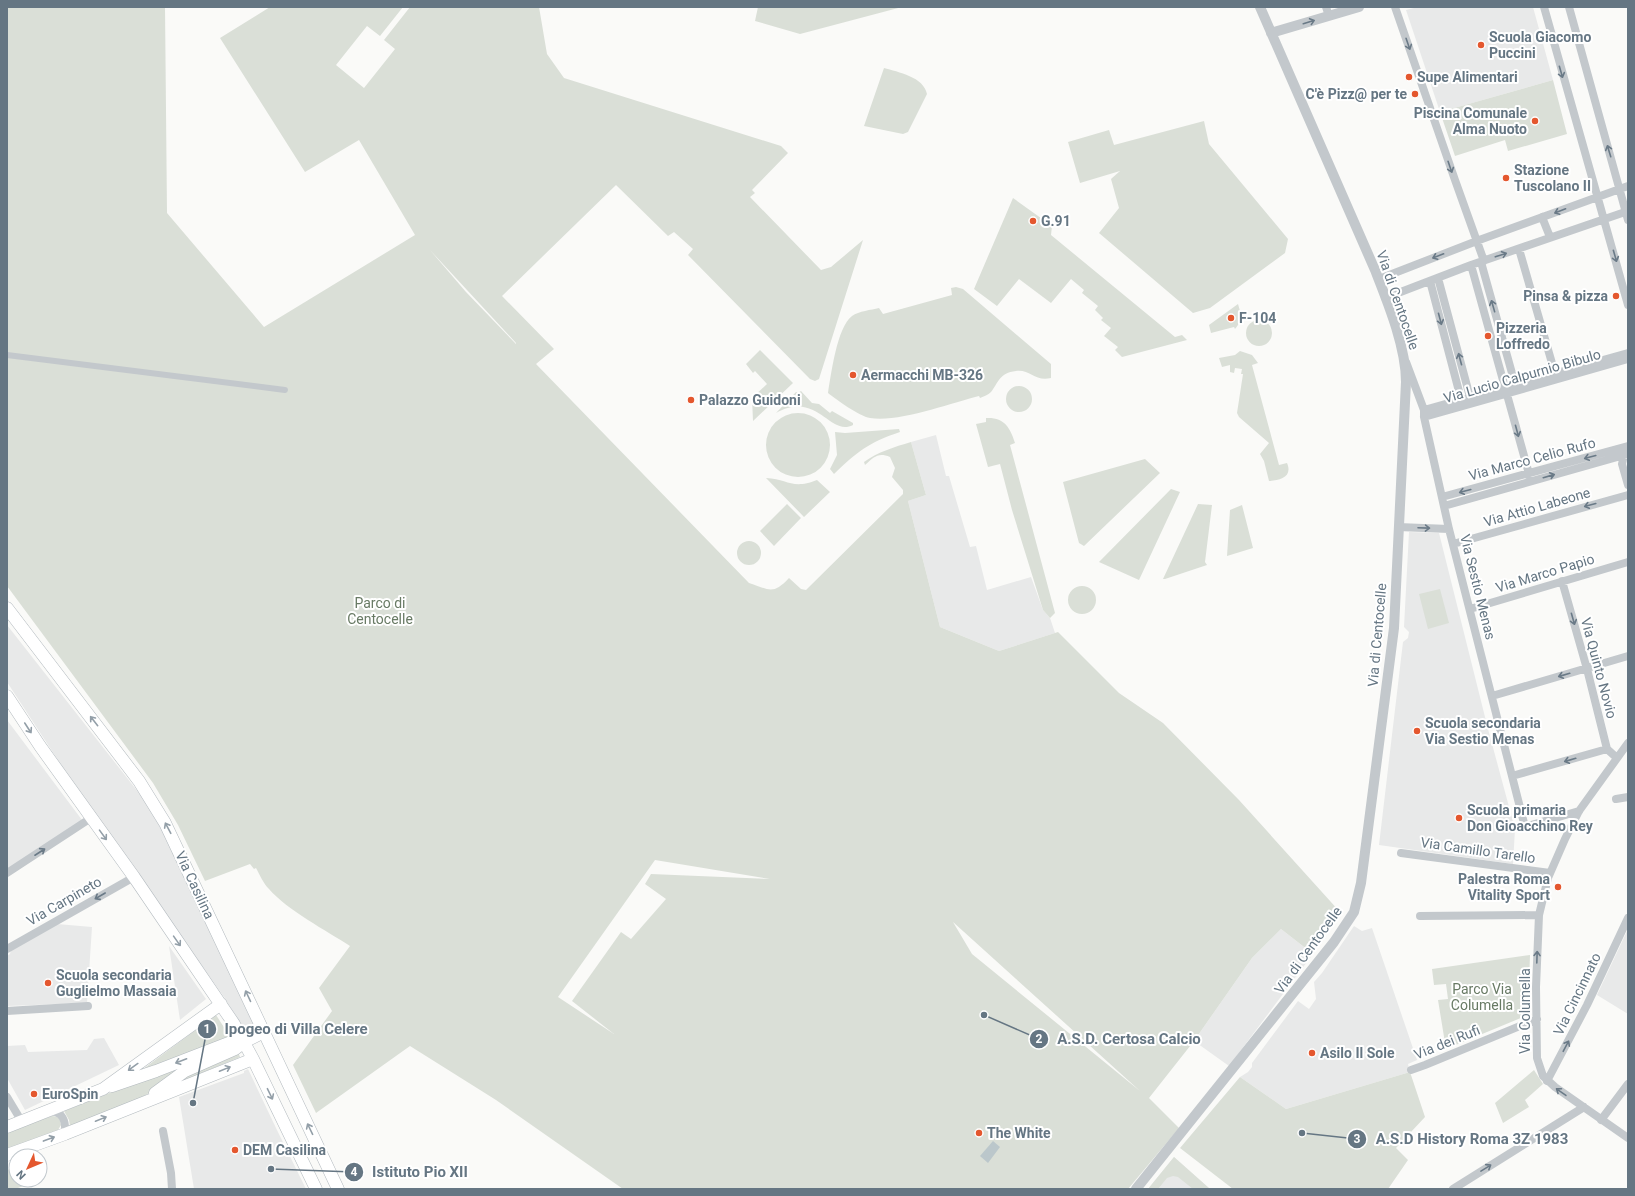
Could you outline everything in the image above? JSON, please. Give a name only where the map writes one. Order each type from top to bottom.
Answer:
[{"type":"main road","name":"Via Casilina","points":[[7,608],[109,741],[154,804],[175,842],[338,1189]]},
{"type":"main road","points":[[7,696],[40,746],[134,877],[221,1004],[253,1059],[316,1189]]},
{"type":"main road","points":[[103,1089],[221,1004]]},
{"type":"main road","points":[[137,1104],[186,1071],[235,1049],[244,1042],[264,1032]]},
{"type":"main road","points":[[7,1127],[103,1089],[231,1042],[244,1042]]},
{"type":"main road","points":[[7,1155],[65,1134],[253,1059]]},
{"type":"street","name":"Via di Centocelle","points":[[1136,1189],[1318,963],[1344,928],[1355,908],[1361,883],[1394,628],[1406,382],[1403,356],[1386,298],[1379,280],[1260,7]]},
{"type":"street","points":[[1271,33],[1327,11],[1359,7]]},
{"type":"street","points":[[1395,7],[1477,241],[1515,384]]},
{"type":"street","points":[[1544,7],[1596,197],[1628,305]]},
{"type":"street","points":[[1386,298],[1471,265],[1550,237],[1603,219],[1627,214],[1569,7]]},
{"type":"street","points":[[1379,280],[1477,241],[1628,186]]},
{"type":"street","points":[[1542,217],[1550,237]]},
{"type":"street","points":[[1519,249],[1555,376]]},
{"type":"street","points":[[1471,265],[1530,477]]},
{"type":"street","points":[[1438,278],[1470,397]]},
{"type":"street","points":[[1430,281],[1461,399]]},
{"type":"street","name":"Via Lucio Calpurnio Bibulo","points":[[1599,364],[1628,353]]},
{"type":"street","points":[[7,354],[285,390]]},
{"type":"street","name":"Via Sestio Menas","points":[[1403,356],[1412,376],[1424,413],[1449,529],[1525,827],[1579,811]]},
{"type":"street","name":"Via Lucio Calpurnio Bibulo","points":[[1424,413],[1599,364],[1628,359]]},
{"type":"street","name":"Via Lucio Calpurnio Bibulo","points":[[1424,413],[1461,399],[1506,390],[1515,384],[1555,376]]},
{"type":"street","points":[[1626,452],[1622,464],[1628,485]]},
{"type":"street","name":"Via Marco Celio Rufo","points":[[1443,502],[1626,452]]},
{"type":"street","name":"Via Attio Labeone","points":[[1453,544],[1628,495]]},
{"type":"street","points":[[1398,527],[1449,529]]},
{"type":"street","name":"Via Marco Papio","points":[[1470,609],[1628,562]]},
{"type":"street","name":"Via Quinto Novio","points":[[1562,581],[1587,668],[1607,749]]},
{"type":"street","points":[[1492,696],[1628,656]]},
{"type":"street","name":"Via Columella","points":[[1628,743],[1579,811],[1550,873],[1539,915],[1537,1019],[1538,1065],[1543,1076],[1547,1081],[1628,1138]]},
{"type":"street","points":[[1512,776],[1607,749],[1617,758]]},
{"type":"street","points":[[1616,799],[1628,797]]},
{"type":"street","points":[[7,873],[91,818]]},
{"type":"street","name":"Via Camillo Tarello","points":[[1401,853],[1550,873]]},
{"type":"street","name":"Via Carpineto","points":[[7,949],[134,877]]},
{"type":"street","points":[[1420,916],[1539,915]]},
{"type":"street","name":"Via Cincinnato","points":[[1547,1081],[1588,1005],[1627,921]]},
{"type":"street","points":[[7,1011],[88,1006]]},
{"type":"street","name":"Via dei Rufi","points":[[1411,1070],[1425,1066],[1537,1019]]},
{"type":"street","points":[[1601,1120],[1628,1084]]},
{"type":"street","points":[[7,1097],[22,1122]]},
{"type":"street","points":[[1453,1189],[1584,1107]]},
{"type":"street","points":[[47,1111],[56,1112],[63,1117],[65,1123],[65,1134]]},
{"type":"street","points":[[163,1131],[172,1173],[172,1189]]},
{"type":"shaded area","name":"Scuola Giacomo Puccini","points":[[1418,7],[1533,7],[1553,80],[1440,112],[1406,10]]},
{"type":"shaded area","points":[[936,435],[946,476],[949,476],[970,547],[976,546],[987,590],[1031,577],[1043,610],[1050,618],[1055,633],[999,651],[940,627],[908,501],[926,495],[911,442]]},
{"type":"shaded area","points":[[1409,532],[1439,533],[1488,729],[1515,829],[1513,864],[1379,845],[1403,642],[1408,638],[1409,632],[1404,627]]},
{"type":"shaded area","points":[[7,625],[146,802],[164,834],[255,1025],[244,1030],[224,997],[69,777],[7,682]]},
{"type":"shaded area","points":[[7,720],[82,820],[7,869]]},
{"type":"shaded area","name":"Scuola secondaria Guglielmo Massaia","points":[[57,924],[92,927],[87,1003],[7,1006],[7,956],[10,954],[11,950]]},
{"type":"shaded area","points":[[1354,926],[1362,931],[1372,928],[1417,1060],[1408,1064],[1410,1072],[1286,1109],[1240,1077],[1248,1072],[1252,1067],[1252,1063],[1298,1001],[1309,1009],[1316,999],[1314,982],[1322,973]]},
{"type":"shaded area","points":[[1281,929],[1313,954],[1229,1066],[1194,1041],[1252,958]]},
{"type":"shaded area","points":[[1627,931],[1628,932],[1628,1014],[1597,995]]},
{"type":"shaded area","points":[[169,946],[206,999],[180,1020]]},
{"type":"shaded area","points":[[104,1038],[119,1065],[25,1110],[7,1078],[7,1046],[25,1045],[28,1052],[87,1050],[94,1039]]},
{"type":"shaded area","points":[[248,1069],[306,1189],[194,1189],[179,1097],[244,1073],[244,1071]]},
{"type":"shaded area","points":[[993,1141],[1000,1147],[988,1163],[980,1156]]},
{"type":"shaded area","points":[[1174,1157],[1210,1189],[1148,1189]]},
{"type":"green space","name":"Parco di Centocelle","points":[[7,7],[165,7],[167,213],[264,327],[415,235],[359,140],[305,172],[220,38],[270,7],[403,7],[380,36],[367,26],[336,65],[364,88],[395,49],[384,40],[410,7],[539,7],[547,54],[564,78],[781,146],[788,153],[752,190],[755,193],[750,197],[821,270],[831,267],[863,240],[819,379],[815,381],[810,379],[688,255],[693,249],[674,232],[668,236],[616,185],[502,296],[554,349],[536,364],[749,583],[771,590],[779,587],[789,578],[801,589],[806,590],[903,494],[903,490],[892,477],[895,468],[890,457],[879,455],[865,465],[864,462],[869,458],[892,448],[911,442],[926,495],[908,501],[940,627],[999,651],[1058,632],[1119,693],[1163,723],[1239,800],[1340,912],[1313,954],[1281,929],[1252,958],[1194,1041],[1149,1098],[1179,1128],[1128,1189],[623,1189],[496,1100],[410,1046],[316,1113],[293,1065],[332,1011],[319,988],[350,946],[286,905],[267,887],[256,868],[254,869],[250,864],[205,881],[178,825],[153,783],[7,586]],"holes":[[[430,250],[516,343],[516,344],[466,292]],[[655,860],[770,879],[651,874],[645,884],[666,899],[631,939],[621,932],[572,1001],[614,1034],[558,997]],[[953,922],[1140,1091],[972,954]]]},
{"type":"green space","points":[[758,7],[902,7],[800,34],[755,21]]},
{"type":"green space","points":[[884,68],[916,79],[925,88],[927,94],[908,132],[903,134],[864,126]]},
{"type":"green space","points":[[1553,80],[1567,134],[1508,151],[1505,140],[1455,156],[1440,112]]},
{"type":"green space","points":[[1204,121],[1209,144],[1288,239],[1285,253],[1210,308],[1193,313],[1099,233],[1119,208],[1111,179],[1120,171],[1080,183],[1068,142],[1109,130],[1114,145]]},
{"type":"green space","points":[[1013,198],[1052,226],[1051,235],[1175,337],[1182,335],[1187,340],[1122,357],[1115,350],[1118,347],[1104,336],[1111,328],[1101,320],[1103,318],[1095,310],[1098,306],[1082,293],[1084,290],[1071,279],[1051,303],[1019,279],[997,306],[974,289]]},
{"type":"green space","points":[[956,287],[963,289],[1051,364],[1051,378],[1045,379],[1021,371],[1010,372],[1000,378],[990,393],[980,398],[979,396],[924,412],[882,419],[865,417],[828,393],[833,364],[842,330],[852,316],[879,308],[883,314],[952,295],[951,288]]},
{"type":"green space","points":[[1238,304],[1241,317],[1235,329],[1234,327],[1211,333],[1209,325]]},
{"type":"green space","points":[[1259,320],[1268,324],[1272,333],[1268,342],[1259,346],[1250,342],[1246,333],[1250,324]]},
{"type":"green space","points":[[760,350],[793,383],[753,421],[752,398],[767,384],[755,371],[753,373],[746,364]]},
{"type":"green space","points":[[1240,351],[1252,355],[1258,363],[1252,365],[1279,465],[1287,463],[1288,468],[1287,475],[1281,479],[1269,481],[1264,461],[1260,454],[1269,443],[1239,417],[1237,413],[1243,374],[1241,374],[1242,369],[1235,368],[1234,373],[1230,372],[1230,365],[1222,367],[1219,358],[1235,355]]},
{"type":"green space","points":[[1019,386],[1028,390],[1032,399],[1028,408],[1019,412],[1010,408],[1006,399],[1010,390]]},
{"type":"green space","points":[[801,391],[812,403],[819,404],[830,413],[832,411],[853,423],[853,425],[845,427],[837,425],[812,410],[802,407],[790,407],[776,413],[796,392],[798,393]]},
{"type":"green space","points":[[798,413],[816,419],[824,427],[830,445],[824,463],[816,471],[798,477],[780,471],[772,463],[766,445],[772,427],[780,419]]},
{"type":"green space","points":[[986,418],[1002,421],[1011,432],[1015,443],[1010,445],[1055,613],[1050,618],[1043,610],[1012,510],[1000,464],[988,467],[976,424],[986,422]]},
{"type":"green space","points":[[899,429],[900,432],[864,448],[834,474],[830,469],[837,455],[835,432],[845,433]]},
{"type":"green space","points":[[1145,459],[1160,473],[1084,546],[1079,543],[1063,482]]},
{"type":"green space","points":[[766,478],[796,484],[809,483],[817,480],[830,492],[804,517]]},
{"type":"green space","points":[[1171,489],[1180,492],[1139,580],[1099,562]]},
{"type":"green space","points":[[787,504],[801,518],[774,546],[760,531]]},
{"type":"green space","points":[[1198,504],[1212,505],[1205,562],[1207,565],[1163,579]]},
{"type":"green space","points":[[1242,505],[1253,548],[1227,556],[1230,510]]},
{"type":"green space","points":[[749,541],[757,545],[761,553],[757,561],[749,565],[741,561],[737,553],[741,545]]},
{"type":"green space","points":[[1082,586],[1092,590],[1096,600],[1092,610],[1082,614],[1072,610],[1068,600],[1072,590]]},
{"type":"green space","points":[[1440,589],[1449,623],[1428,629],[1419,594]]},
{"type":"green space","name":"Parco Via Columella","points":[[1530,955],[1528,1015],[1446,1049],[1438,1000],[1448,999],[1446,984],[1434,985],[1432,969]]},
{"type":"green space","points":[[216,1015],[231,1038],[135,1075]]},
{"type":"green space","points":[[223,1048],[139,1099],[70,1126],[69,1120],[64,1111]]},
{"type":"green space","points":[[238,1052],[240,1057],[173,1085],[176,1082]]},
{"type":"green space","points":[[1534,1070],[1543,1084],[1525,1100],[1529,1107],[1503,1123],[1495,1103]]},
{"type":"green space","points":[[1410,1072],[1425,1117],[1396,1148],[1408,1160],[1388,1189],[1233,1189],[1180,1148],[1240,1077],[1286,1109]]},
{"type":"green space","points":[[52,1116],[58,1117],[61,1125],[58,1130],[7,1149],[7,1132]]},
{"type":"green space","points":[[1174,1157],[1210,1189],[1193,1189],[1178,1177],[1173,1176],[1167,1178],[1158,1189],[1148,1189]]},
{"type":"green space","points":[[7,1170],[8,1188],[18,1188],[7,1189]]},
{"type":"place","name":"Scuola Giacomo Puccini","points":[[1481,45]]},
{"type":"place","name":"Supe Alimentari","points":[[1409,77]]},
{"type":"place","name":"C'è Pizz@ per te","points":[[1415,94]]},
{"type":"place","name":"Piscina Comunale Alma Nuoto","points":[[1535,121]]},
{"type":"place","name":"Stazione Tuscolano II","points":[[1506,178]]},
{"type":"place","name":"G.91","points":[[1033,221]]},
{"type":"place","name":"Pinsa & pizza","points":[[1616,296]]},
{"type":"place","name":"F-104","points":[[1231,318]]},
{"type":"place","name":"Pizzeria Loffredo","points":[[1488,336]]},
{"type":"place","name":"Aermacchi MB-326","points":[[853,375]]},
{"type":"place","name":"Palazzo Guidoni","points":[[691,400]]},
{"type":"place","name":"Scuola secondaria Via Sestio Menas","points":[[1417,731]]},
{"type":"place","name":"Scuola primaria Don Gioacchino Rey","points":[[1459,818]]},
{"type":"place","name":"Palestra Roma Vitality Sport","points":[[1558,887]]},
{"type":"place","name":"Scuola secondaria Guglielmo Massaia","points":[[48,983]]},
{"type":"place","name":"A.S.D. Certosa Calcio","points":[[984,1015]]},
{"type":"place","name":"Asilo Il Sole","points":[[1312,1053]]},
{"type":"place","name":"EuroSpin","points":[[34,1094]]},
{"type":"place","name":"Ipogeo di Villa Celere","points":[[193,1103]]},
{"type":"place","name":"The White","points":[[979,1133]]},
{"type":"place","name":"A.S.D History Roma 3Z 1983","points":[[1302,1133]]},
{"type":"place","name":"DEM Casilina","points":[[235,1150]]},
{"type":"place","name":"Istituto Pio XII","points":[[271,1169]]}]
